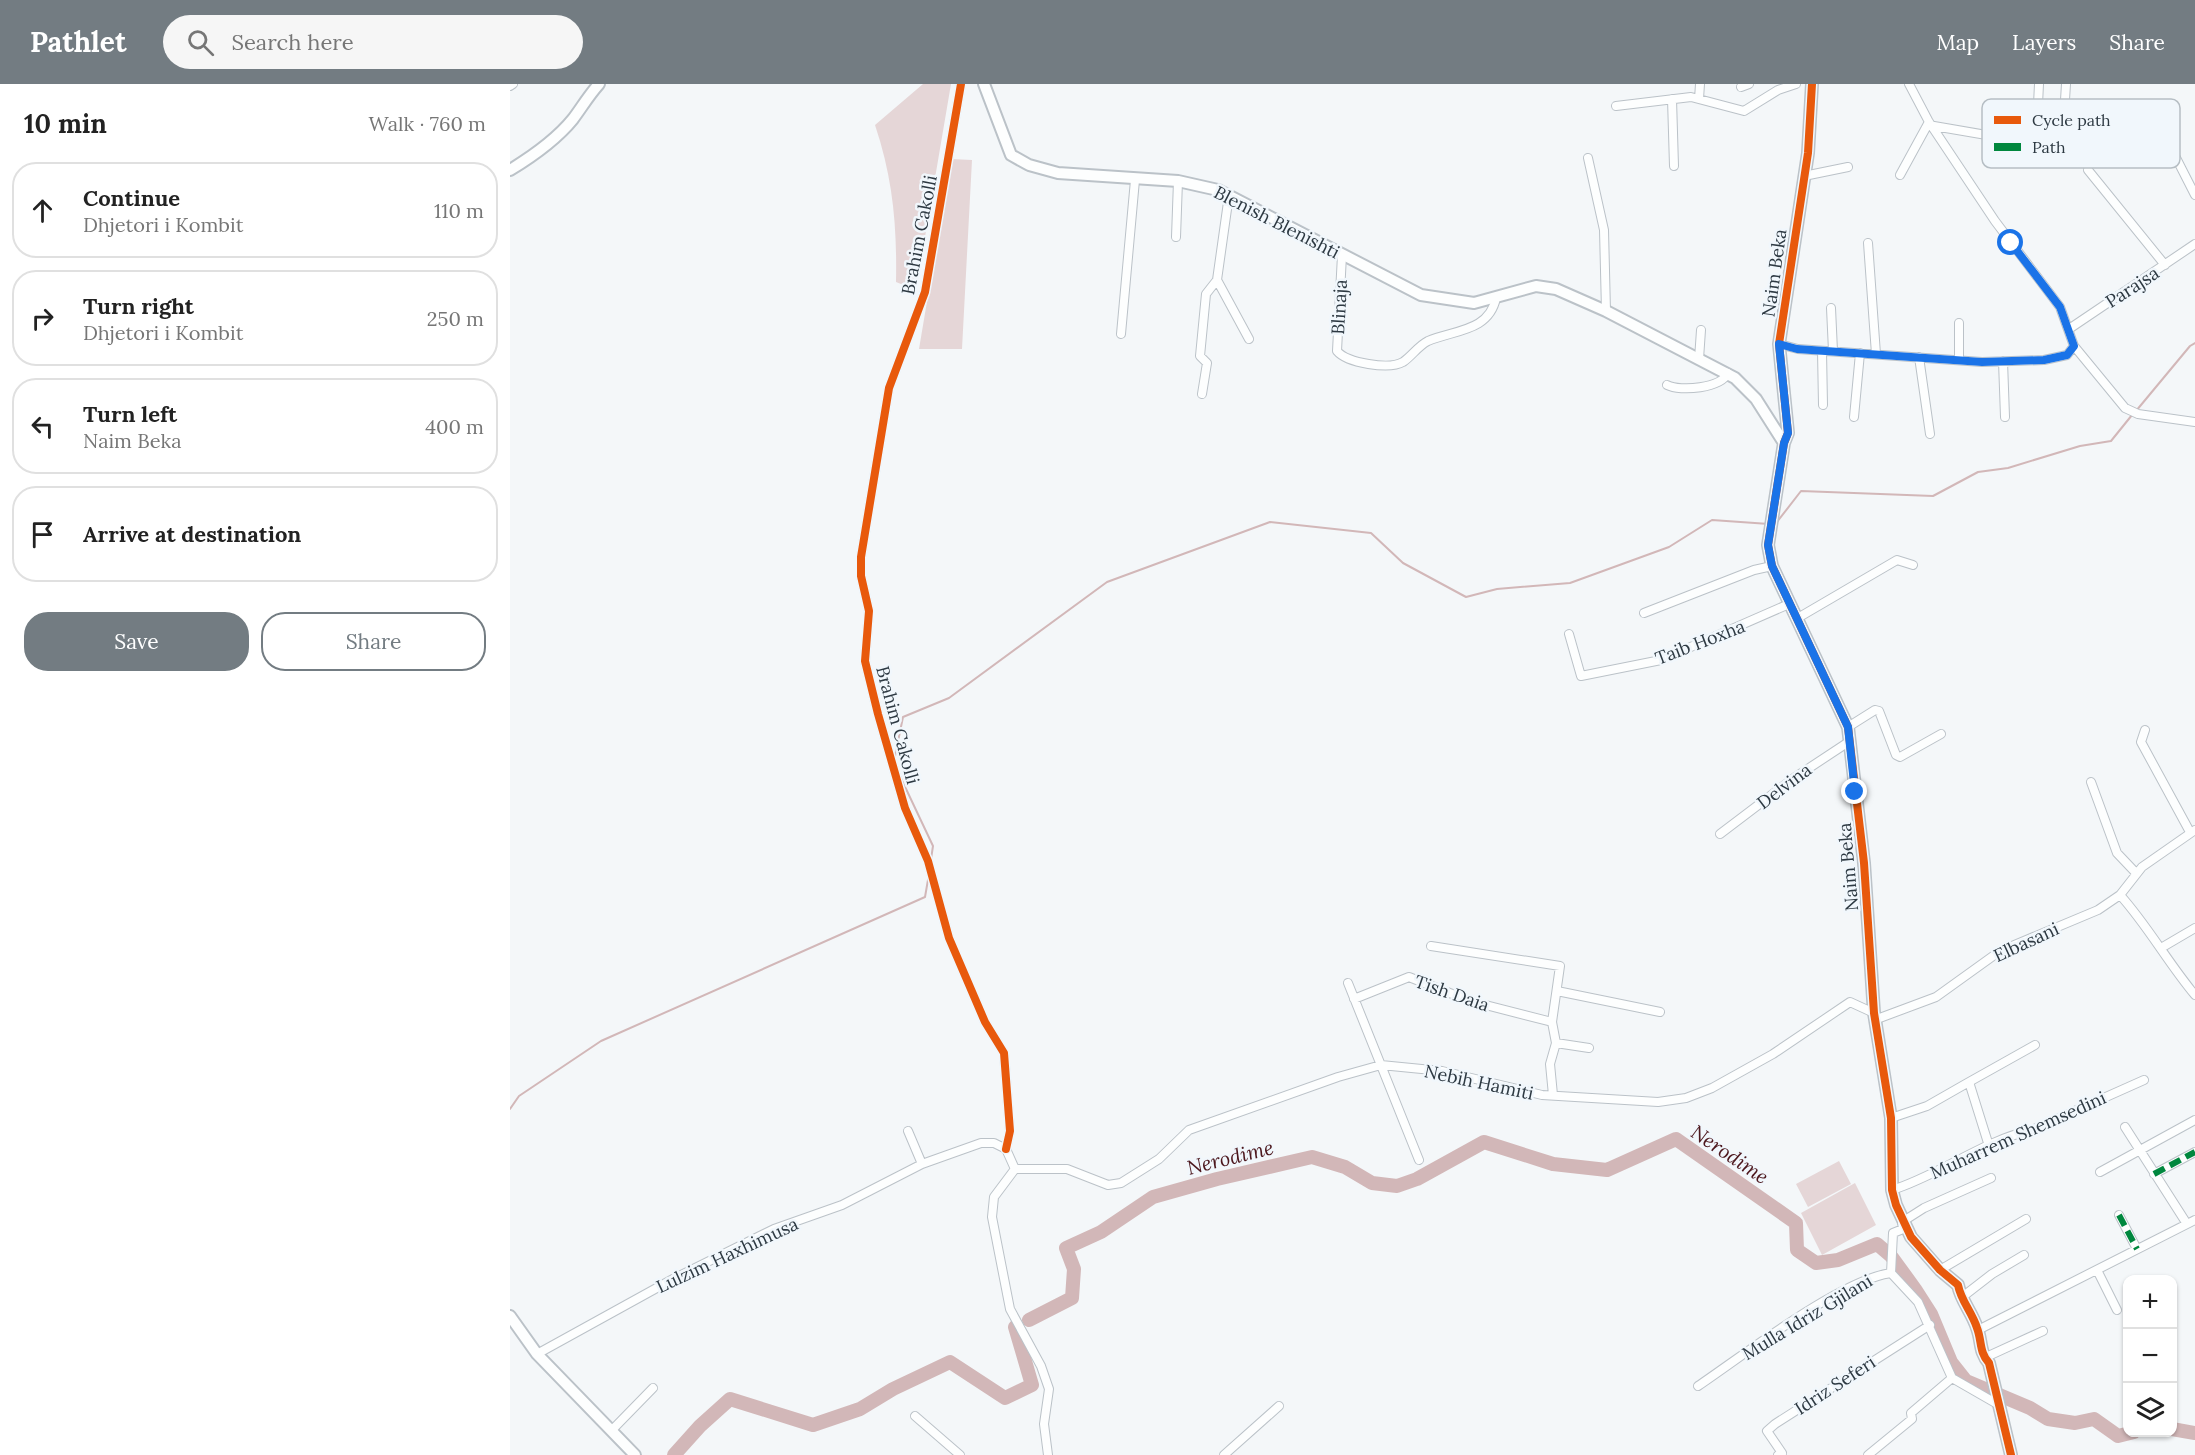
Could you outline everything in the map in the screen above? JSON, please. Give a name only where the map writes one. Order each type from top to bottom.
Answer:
[{"type":"street","points":[[510,170],[554,138],[572,120],[599,84]]},
{"type":"street","name":"Brahim Cakolli","points":[[961,84],[926,292],[889,388],[861,557],[861,576],[869,611],[866,661],[905,808],[928,861],[949,938],[985,1022],[1004,1053],[1010,1131],[1006,1149]]},
{"type":"street","name":"Blenish Blenishti","points":[[984,84],[1011,155],[1029,165],[1058,173],[1178,182],[1229,195],[1421,295],[1474,303],[1536,286],[1556,289],[1606,311],[1728,374],[1756,399],[1784,443]]},
{"type":"street","points":[[1699,99],[1700,84]]},
{"type":"street","points":[[1616,106],[1690,97],[1744,111],[1778,90],[1796,84]]},
{"type":"street","name":"Naim Beka","points":[[1812,84],[1804,176],[1779,344],[1788,433],[1784,443],[1768,545],[1772,566],[1848,727],[1864,863],[1876,1016],[1891,1118],[1892,1190],[1902,1222],[1911,1238],[1940,1270],[1958,1285],[1961,1298],[1978,1330],[1984,1358],[1989,1364],[2011,1455]]},
{"type":"street","points":[[1909,84],[1931,124],[1995,221],[2060,307],[2074,346],[2118,401],[2138,414],[2195,422]]},
{"type":"street","points":[[2038,99],[2039,84]]},
{"type":"street","points":[[2065,99],[2066,84]]},
{"type":"street","points":[[1672,99],[1674,166]]},
{"type":"street","points":[[1931,124],[1982,134]]},
{"type":"street","points":[[1900,175],[1931,124]]},
{"type":"street","points":[[1588,158],[1604,230],[1606,311]]},
{"type":"street","points":[[2180,166],[2195,195]]},
{"type":"street","points":[[1804,176],[1848,167]]},
{"type":"street","points":[[2088,170],[2165,266]]},
{"type":"street","points":[[1121,333],[1135,180]]},
{"type":"street","points":[[1176,237],[1178,182]]},
{"type":"street","points":[[1202,394],[1207,363],[1200,356],[1206,294],[1217,280],[1229,195]]},
{"type":"street","points":[[1868,243],[1876,354]]},
{"type":"street","name":"Parajsa","points":[[2068,328],[2195,244]]},
{"type":"street","name":"Blinaja","points":[[1342,255],[1336,351],[1342,357],[1376,365],[1401,363],[1425,342],[1479,325],[1496,298]]},
{"type":"street","points":[[1217,280],[1249,339]]},
{"type":"street","points":[[1831,308],[1833,351]]},
{"type":"street","points":[[1959,323],[1959,360]]},
{"type":"street","points":[[1699,359],[1701,330]]},
{"type":"street","points":[[1779,344],[1822,351],[2003,361],[2067,355],[2074,346]]},
{"type":"street","points":[[1822,351],[1823,405]]},
{"type":"street","points":[[1854,417],[1860,353]]},
{"type":"street","points":[[1919,357],[1930,434]]},
{"type":"street","points":[[2003,361],[2005,417]]},
{"type":"street","points":[[1667,385],[1679,389],[1719,382],[1728,374]]},
{"type":"street","points":[[1796,619],[1897,560],[1913,565]]},
{"type":"street","points":[[1644,613],[1754,570],[1772,566]]},
{"type":"street","name":"Taib Hoxha","points":[[1569,634],[1581,676],[1661,660],[1789,604]]},
{"type":"street","points":[[1848,727],[1875,710],[1879,711],[1896,755],[1900,757],[1941,734]]},
{"type":"street","name":"Elbasani","points":[[1876,1016],[1936,997],[2000,951],[2098,910],[2120,895],[2136,873],[2192,831],[2141,742],[2145,730]]},
{"type":"street","name":"Delvina","points":[[1720,834],[1794,778],[1850,741]]},
{"type":"street","points":[[2091,782],[2117,853],[2136,873]]},
{"type":"street","points":[[2120,895],[2161,948],[2176,973],[2195,994]]},
{"type":"street","points":[[2161,948],[2195,928]]},
{"type":"street","points":[[1431,946],[1557,964],[1562,970],[1552,1022],[1556,1043],[1550,1064],[1553,1095]]},
{"type":"street","name":"Tish Daia","points":[[1354,999],[1409,977],[1470,1001],[1552,1022]]},
{"type":"street","points":[[1347,983],[1419,1160]]},
{"type":"street","points":[[1557,991],[1660,1012]]},
{"type":"street","name":"Nebih Hamiti","points":[[1015,1169],[1067,1169],[1108,1185],[1121,1183],[1159,1159],[1189,1130],[1338,1077],[1381,1065],[1442,1071],[1542,1095],[1658,1102],[1686,1098],[1712,1088],[1773,1054],[1850,1002],[1876,1016]]},
{"type":"street","points":[[1556,1043],[1589,1048]]},
{"type":"street","points":[[1891,1118],[1927,1106],[2035,1045]]},
{"type":"street","name":"Muharrem Shemsedini","points":[[1892,1190],[1914,1183],[2014,1134],[2032,1130],[2144,1080]]},
{"type":"street","points":[[1969,1082],[1989,1146]]},
{"type":"street","points":[[2100,1172],[2195,1120]]},
{"type":"street","points":[[2125,1127],[2187,1224]]},
{"type":"street","points":[[908,1131],[922,1164]]},
{"type":"street","name":"Lulzim Haxhimusa","points":[[537,1354],[673,1279],[774,1229],[842,1205],[922,1164],[981,1143],[994,1143],[1006,1149]]},
{"type":"street","points":[[1006,1149],[1015,1169],[994,1197],[992,1217],[1011,1309],[1041,1366],[1049,1389],[1044,1424],[1048,1455]]},
{"type":"street","points":[[2154,1174],[2195,1152]]},
{"type":"street","points":[[1891,1273],[1890,1254],[1893,1233],[1903,1229],[1902,1222],[1924,1208],[1991,1178]]},
{"type":"street","points":[[2119,1215],[2137,1249]]},
{"type":"street","points":[[1940,1270],[2026,1219]]},
{"type":"street","points":[[1978,1330],[2195,1220]]},
{"type":"street","points":[[1961,1298],[1992,1274],[2024,1255]]},
{"type":"street","points":[[2097,1270],[2117,1310]]},
{"type":"street","name":"Mulla Idriz Gjilani","points":[[1698,1386],[1818,1306],[1876,1275],[1891,1273],[1918,1302],[1952,1378]]},
{"type":"street","points":[[510,1317],[537,1354],[635,1455]]},
{"type":"street","name":"Idriz Seferi","points":[[1778,1455],[1782,1453],[1767,1431],[1775,1424],[1930,1325]]},
{"type":"street","points":[[1984,1358],[2043,1330]]},
{"type":"street","points":[[1868,1455],[1912,1419],[1910,1415],[1952,1378],[1999,1405]]},
{"type":"street","points":[[612,1430],[652,1388]]},
{"type":"street","points":[[1224,1455],[1279,1406]]},
{"type":"street","points":[[915,1416],[960,1455]]},
{"type":"shaded area","points":[[923,84],[951,84],[916,290],[896,282],[893,202],[886,164],[875,125]]},
{"type":"shaded area","points":[[951,159],[972,160],[962,349],[919,349]]},
{"type":"shaded area","points":[[1839,1161],[1851,1184],[1808,1207],[1796,1184]]},
{"type":"shaded area","points":[[1855,1183],[1876,1225],[1822,1255],[1801,1213]]},
{"type":"waterway","points":[[2136,411],[2190,346],[2195,343]]},
{"type":"waterway","points":[[1777,522],[1801,491],[1933,496],[1978,472],[2008,468],[2080,446],[2111,441],[2132,415]]},
{"type":"waterway","points":[[894,761],[903,717],[949,698],[1107,582],[1270,522],[1371,533],[1403,563],[1466,597],[1497,589],[1570,583],[1669,547],[1712,520],[1769,524]]},
{"type":"waterway","points":[[899,774],[933,846],[931,859]]},
{"type":"waterway","points":[[510,1109],[519,1096],[601,1041],[925,897],[929,874]]},
{"type":"waterway","name":"Nerodime","points":[[1029,1320],[1072,1298],[1074,1269],[1066,1248],[1101,1232],[1153,1197],[1217,1179],[1312,1157],[1345,1167],[1372,1183],[1397,1186],[1417,1179],[1484,1142],[1553,1164],[1607,1170],[1676,1139],[1796,1223],[1797,1250],[1816,1263],[1838,1260],[1877,1244],[1891,1256],[1915,1289],[1931,1314],[1951,1362],[1966,1381],[2030,1408],[2048,1419],[2075,1423],[2094,1419],[2118,1436],[2123,1435]]},
{"type":"waterway","name":"Nerodime","points":[[674,1455],[700,1426],[730,1399],[813,1425],[860,1409],[893,1389],[950,1362],[1005,1398],[1032,1385],[1015,1327]]},
{"type":"waterway","name":"Nerodime","points":[[2177,1430],[2195,1433]]},
{"type":"marked path","points":[[2154,1174],[2195,1152]]},
{"type":"marked path","points":[[2119,1215],[2137,1249]]},
{"type":"cycle path","points":[[961,84],[925,292],[889,388],[861,557],[861,576],[869,611],[865,661],[905,808],[928,861],[949,938],[985,1022],[1004,1053],[1010,1131],[1006,1149]]},
{"type":"cycle path","points":[[1812,84],[1808,153],[1779,344],[1788,433],[1784,443],[1768,545],[1772,566],[1848,727],[1864,863],[1874,1013],[1891,1118],[1892,1190],[1896,1205],[1911,1237],[1940,1270],[1958,1285],[1989,1363],[2011,1455]]},
{"type":"route","points":[[1855,792],[1848,727],[1772,566],[1768,545],[1784,443],[1788,433],[1780,377],[1779,344],[1797,349],[1982,362],[2044,360],[2067,355],[2074,346],[2060,307],[2011,243]]}]
